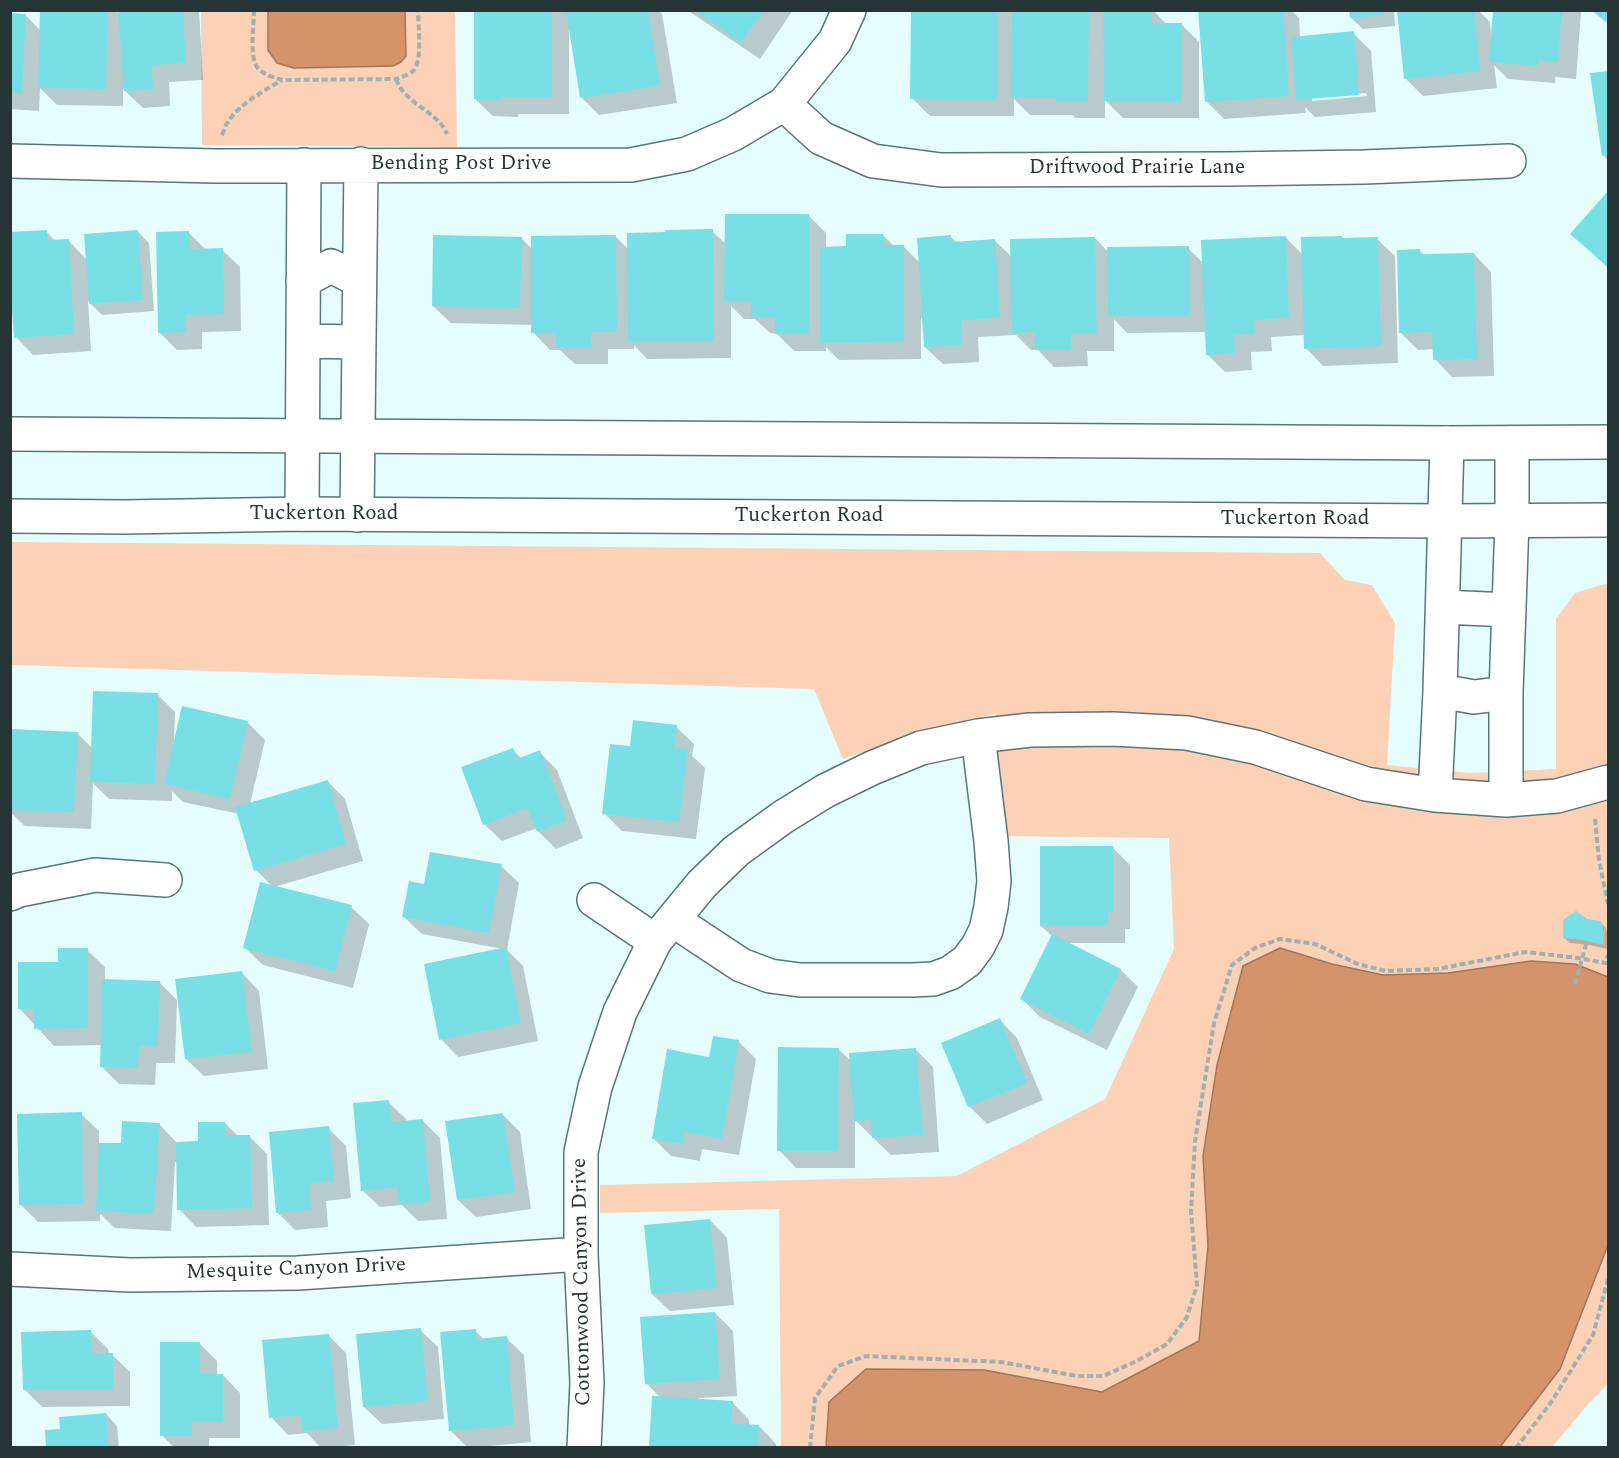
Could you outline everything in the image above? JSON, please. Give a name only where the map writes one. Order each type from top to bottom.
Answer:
[{"type":"street","name":"Bending Post Drive","points":[[10,161],[215,166],[631,165],[687,154],[733,134],[784,104],[835,41],[849,10]]},
{"type":"street","name":"Driftwood Prairie Lane","points":[[784,104],[821,138],[873,161],[941,170],[1239,169],[1509,161]]},
{"type":"street","points":[[357,515],[361,164]]},
{"type":"street","points":[[302,514],[304,165]]},
{"type":"street","points":[[303,281],[331,266],[359,280]]},
{"type":"street","points":[[303,342],[358,342]]},
{"type":"street","points":[[10,434],[1447,443],[1608,442]]},
{"type":"street","points":[[1435,795],[1447,443]]},
{"type":"street","points":[[1506,800],[1512,443]]},
{"type":"street","name":"Tuckerton Road","points":[[10,516],[302,514],[1608,520]]},
{"type":"street","points":[[1443,607],[1509,610]]},
{"type":"street","points":[[1440,691],[1474,697],[1506,693]]},
{"type":"street","name":"Cottonwood Canyon Drive","points":[[584,1448],[586,1383],[581,1254],[581,1152],[595,1087],[620,1012],[664,930],[702,884],[736,851],[783,817],[825,791],[921,748],[978,736],[1030,730],[1113,729],[1187,733],[1256,747],[1365,784],[1435,795],[1506,800],[1557,795],[1600,784]]},
{"type":"street","points":[[594,900],[770,976],[800,981],[933,979],[950,973],[967,961],[978,946],[986,930],[991,907],[994,881],[991,841],[978,736]]},
{"type":"street","points":[[10,894],[19,890],[95,875],[165,880]]},
{"type":"street","name":"Mesquite Canyon Drive","points":[[10,1269],[130,1275],[298,1273],[581,1254]]},
{"type":"path","points":[[254,10],[253,57],[258,67],[267,75],[282,80],[396,79],[412,72],[418,65],[418,10]]},
{"type":"path","points":[[396,79],[406,97],[440,122],[447,133],[448,165]]},
{"type":"path","points":[[215,166],[228,121],[264,90],[282,80]]},
{"type":"path","points":[[1600,784],[1599,860],[1608,904]]},
{"type":"path","points":[[810,1448],[815,1398],[838,1366],[866,1356],[1001,1362],[1077,1376],[1103,1376],[1167,1344],[1187,1317],[1197,1286],[1191,1211],[1195,1141],[1214,1023],[1232,966],[1255,948],[1280,939],[1315,944],[1358,964],[1386,970],[1438,969],[1525,952],[1606,963],[1608,955]]},
{"type":"path","points":[[1575,984],[1587,941]]},
{"type":"path","points":[[1581,959],[1608,966]]},
{"type":"path","points":[[1516,1448],[1550,1404],[1593,1335],[1608,1279]]},
{"type":"shaded area","points":[[201,11],[455,11],[457,147],[202,145]]},
{"type":"shaded area","points":[[268,11],[405,11],[406,56],[393,66],[294,68],[277,63],[268,50]]},
{"type":"shaded area","points":[[11,542],[1320,553],[1345,580],[1372,585],[1395,623],[1387,765],[1471,773],[1556,769],[1556,619],[1575,593],[1608,583],[1608,1384],[1552,1447],[781,1447],[779,1209],[600,1213],[600,1185],[957,1176],[1105,1099],[1174,949],[1169,838],[1001,836],[996,714],[932,728],[843,759],[814,689],[11,665]]},
{"type":"shaded area","points":[[1280,948],[1332,964],[1383,975],[1448,973],[1531,961],[1575,964],[1608,977],[1608,1245],[1560,1369],[1500,1447],[826,1447],[829,1402],[866,1369],[984,1370],[1102,1392],[1199,1341],[1208,1246],[1203,1156],[1217,1065],[1243,966]]},
{"type":"building","points":[[40,10],[108,10],[106,89],[38,88]]},
{"type":"building","points":[[118,10],[183,10],[186,63],[152,65],[153,89],[124,91]]},
{"type":"building","points":[[474,10],[552,10],[552,97],[474,99]]},
{"type":"building","points":[[566,10],[648,10],[660,86],[580,98]]},
{"type":"building","points":[[694,10],[764,10],[741,43]]},
{"type":"building","points":[[911,10],[997,10],[997,99],[910,99]]},
{"type":"building","points":[[1012,10],[1089,10],[1088,101],[1011,98]]},
{"type":"building","points":[[1103,10],[1152,10],[1152,23],[1182,23],[1182,101],[1104,101]]},
{"type":"building","points":[[1198,10],[1283,10],[1289,96],[1205,102]]},
{"type":"building","points":[[1349,10],[1384,10],[1384,15],[1350,18]]},
{"type":"building","points":[[1397,10],[1474,10],[1480,71],[1404,79]]},
{"type":"building","points":[[1493,10],[1562,10],[1558,62],[1538,60],[1538,66],[1489,62]]},
{"type":"building","points":[[1593,10],[1608,10],[1608,22]]},
{"type":"building","points":[[10,13],[26,14],[22,94],[10,93]]},
{"type":"building","points":[[1354,31],[1359,95],[1296,100],[1291,37]]},
{"type":"building","points":[[1608,71],[1608,155],[1602,156],[1590,73]]},
{"type":"building","points":[[1608,191],[1608,267],[1570,234]]},
{"type":"building","points":[[725,214],[809,214],[809,334],[775,334],[775,317],[751,317],[751,302],[724,302]]},
{"type":"building","points":[[713,229],[714,341],[628,342],[627,233]]},
{"type":"building","points":[[47,230],[47,240],[69,239],[74,334],[14,338],[10,280],[10,232]]},
{"type":"building","points":[[138,230],[143,300],[89,304],[84,234]]},
{"type":"building","points":[[189,231],[189,249],[223,248],[224,314],[185,315],[186,332],[158,333],[156,232]]},
{"type":"building","points":[[846,234],[883,234],[884,245],[904,245],[904,342],[820,343],[820,247],[846,246]]},
{"type":"building","points":[[433,235],[522,237],[520,308],[432,306]]},
{"type":"building","points":[[616,235],[617,332],[591,332],[591,347],[556,347],[556,333],[531,333],[531,236]]},
{"type":"building","points":[[951,235],[952,242],[995,239],[1000,318],[961,320],[962,345],[924,347],[917,238]]},
{"type":"building","points":[[1286,236],[1289,318],[1254,320],[1255,334],[1234,335],[1235,353],[1206,355],[1201,240]]},
{"type":"building","points":[[1342,236],[1342,238],[1378,237],[1381,346],[1304,349],[1301,237]]},
{"type":"building","points":[[1095,237],[1097,334],[1071,334],[1071,349],[1035,350],[1035,332],[1012,333],[1010,239]]},
{"type":"building","points":[[1189,246],[1189,315],[1108,316],[1107,247]]},
{"type":"building","points":[[1420,249],[1420,254],[1474,253],[1477,359],[1433,360],[1432,332],[1399,333],[1397,250]]},
{"type":"building","points":[[93,691],[158,693],[155,784],[90,782]]},
{"type":"building","points":[[182,706],[248,721],[230,799],[164,784]]},
{"type":"building","points":[[633,720],[677,725],[674,748],[688,749],[679,822],[602,814],[610,744],[630,746]]},
{"type":"building","points":[[10,729],[78,732],[74,812],[10,810]]},
{"type":"building","points":[[513,748],[517,759],[540,750],[567,820],[537,832],[527,808],[483,825],[461,767]]},
{"type":"building","points":[[328,780],[346,844],[254,871],[235,807]]},
{"type":"building","points":[[1040,846],[1113,846],[1113,912],[1108,912],[1108,926],[1040,926]]},
{"type":"building","points":[[430,852],[502,864],[489,933],[402,917],[409,881],[424,884]]},
{"type":"building","points":[[260,882],[352,905],[335,971],[243,948]]},
{"type":"building","points":[[1576,911],[1587,919],[1601,921],[1604,945],[1563,938],[1563,920]]},
{"type":"building","points":[[1052,934],[1121,969],[1089,1034],[1020,999]]},
{"type":"building","points":[[506,947],[521,1023],[439,1040],[424,964]]},
{"type":"building","points":[[58,948],[88,948],[88,1028],[34,1029],[34,1009],[18,1009],[18,962],[58,962]]},
{"type":"building","points":[[242,971],[252,1052],[185,1059],[175,979]]},
{"type":"building","points":[[102,979],[160,981],[158,1046],[139,1046],[138,1068],[100,1067]]},
{"type":"building","points":[[1000,1018],[1027,1083],[968,1107],[941,1043]]},
{"type":"building","points":[[713,1036],[739,1040],[722,1139],[685,1132],[683,1144],[652,1139],[667,1049],[709,1057]]},
{"type":"building","points":[[778,1047],[839,1048],[838,1151],[777,1151]]},
{"type":"building","points":[[916,1048],[923,1135],[872,1138],[871,1120],[854,1121],[849,1053]]},
{"type":"building","points":[[389,1100],[391,1122],[423,1119],[430,1202],[399,1204],[397,1187],[361,1191],[353,1103]]},
{"type":"building","points":[[82,1112],[83,1204],[19,1205],[17,1114]]},
{"type":"building","points":[[503,1113],[515,1192],[457,1200],[445,1121]]},
{"type":"building","points":[[122,1121],[160,1123],[154,1214],[96,1211],[99,1143],[121,1143]]},
{"type":"building","points":[[198,1122],[225,1122],[225,1135],[250,1135],[252,1208],[177,1210],[176,1142],[198,1141]]},
{"type":"building","points":[[329,1126],[334,1181],[309,1184],[311,1210],[276,1213],[269,1132]]},
{"type":"building","points":[[710,1219],[717,1288],[651,1294],[644,1225]]},
{"type":"building","points":[[715,1312],[720,1379],[645,1384],[640,1317]]},
{"type":"building","points":[[421,1328],[428,1401],[363,1407],[356,1334]]},
{"type":"building","points":[[476,1329],[477,1339],[507,1336],[514,1425],[449,1431],[440,1332]]},
{"type":"building","points":[[91,1330],[92,1353],[113,1353],[113,1389],[23,1390],[21,1332]]},
{"type":"building","points":[[329,1334],[338,1428],[303,1431],[301,1415],[269,1418],[262,1340]]},
{"type":"building","points":[[160,1342],[200,1342],[200,1374],[223,1374],[223,1421],[192,1421],[192,1436],[160,1436]]},
{"type":"building","points":[[652,1396],[733,1401],[731,1423],[759,1425],[758,1448],[649,1448]]},
{"type":"building","points":[[106,1413],[109,1448],[46,1448],[45,1430],[60,1429],[59,1417]]}]
